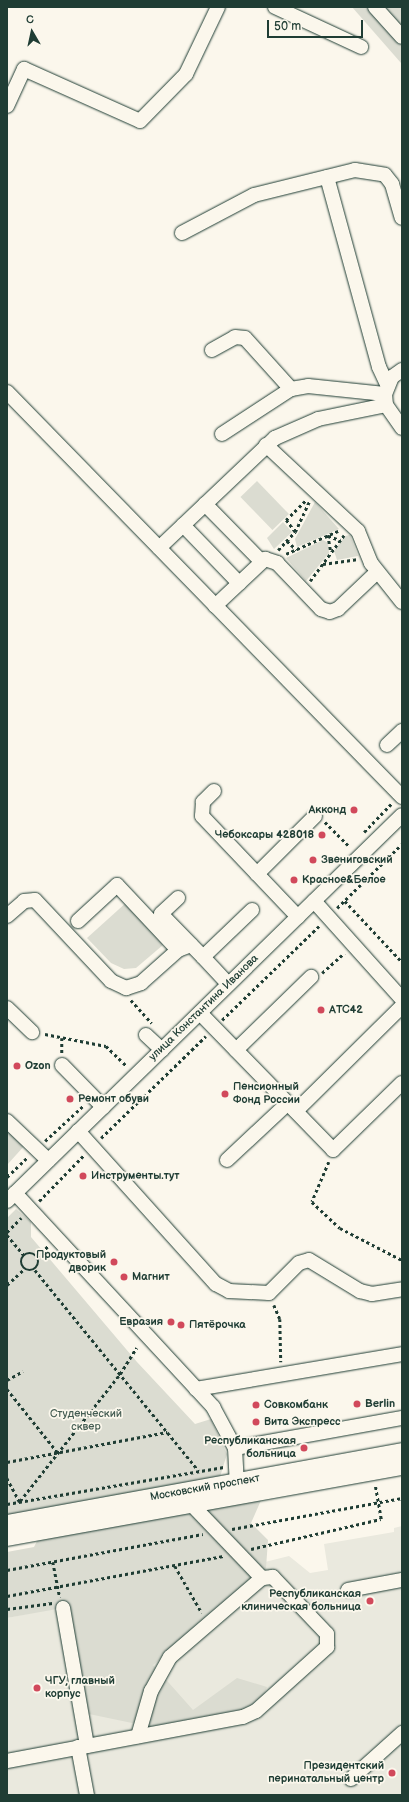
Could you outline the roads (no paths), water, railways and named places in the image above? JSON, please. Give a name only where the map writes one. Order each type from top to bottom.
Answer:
[{"type":"main road","name":"Московский проспект","points":[[7,1524],[402,1452]]},
{"type":"main road","name":"Московский проспект","points":[[7,1537],[402,1466]]},
{"type":"street","points":[[7,106],[24,69],[140,121],[186,74],[218,7]]},
{"type":"street","points":[[275,7],[361,47]]},
{"type":"street","points":[[375,7],[402,37]]},
{"type":"street","points":[[182,234],[254,195],[355,170],[373,170],[385,175],[392,184],[402,218]]},
{"type":"street","points":[[327,177],[386,394],[402,428]]},
{"type":"street","points":[[212,350],[235,338],[245,338],[291,389]]},
{"type":"street","points":[[160,548],[266,445],[314,420],[386,394],[402,370]]},
{"type":"street","points":[[222,434],[291,389],[308,386],[386,394]]},
{"type":"street","points":[[7,392],[402,797]]},
{"type":"street","points":[[266,445],[351,525],[362,538],[368,557],[377,572],[402,602]]},
{"type":"street","points":[[205,504],[303,590],[321,609],[334,611],[377,572]]},
{"type":"street","points":[[183,525],[239,583]]},
{"type":"street","points":[[216,606],[239,583],[268,560]]},
{"type":"street","points":[[387,746],[402,731]]},
{"type":"street","points":[[214,791],[203,802],[199,809],[202,816],[298,917]]},
{"type":"street","name":"улица Константина Иванова","points":[[11,1197],[402,815]]},
{"type":"street","points":[[257,874],[315,816]]},
{"type":"street","points":[[78,921],[117,885],[178,950]]},
{"type":"street","points":[[178,898],[161,914],[203,956],[228,984]]},
{"type":"street","points":[[7,916],[24,901],[35,900],[111,981],[126,988],[141,984],[178,950],[191,945]]},
{"type":"street","points":[[314,901],[324,922],[402,1000]]},
{"type":"street","points":[[203,956],[252,910]]},
{"type":"street","points":[[236,1050],[311,977]]},
{"type":"street","points":[[227,1160],[292,1107],[402,1006]]},
{"type":"street","points":[[7,1008],[32,1032]]},
{"type":"street","points":[[200,1013],[333,1150],[402,1083]]},
{"type":"street","points":[[150,1031],[162,1050]]},
{"type":"street","points":[[62,1065],[103,1107]]},
{"type":"street","points":[[7,1121],[48,1160]]},
{"type":"street","points":[[78,1132],[216,1284],[229,1291],[269,1293],[299,1263],[309,1260],[360,1290],[372,1294],[402,1288]]},
{"type":"street","points":[[11,1197],[30,1209],[196,1389],[226,1426],[235,1448],[237,1482]]},
{"type":"street","points":[[196,1389],[402,1354]]},
{"type":"street","points":[[235,1448],[402,1418]]},
{"type":"street","points":[[191,1504],[262,1578]]},
{"type":"street","points":[[7,1761],[243,1717],[256,1711],[327,1648],[327,1634],[273,1577],[262,1578],[170,1657],[160,1671],[138,1736]]},
{"type":"street","points":[[348,1590],[402,1580]]},
{"type":"street","points":[[63,1608],[82,1746],[87,1795]]},
{"type":"street","points":[[351,1779],[402,1732]]},
{"type":"place","name":"Акконд","points":[[354,810]]},
{"type":"place","name":"Чебоксары 428018","points":[[322,835]]},
{"type":"place","name":"Звениговский","points":[[313,860]]},
{"type":"place","name":"Красное&Белое","points":[[294,880]]},
{"type":"place","name":"АТС42","points":[[321,1010]]},
{"type":"place","name":"Ozon","points":[[17,1066]]},
{"type":"place","name":"Пенсионный Фонд России","points":[[225,1094]]},
{"type":"place","name":"Ремонт обуви","points":[[70,1099]]},
{"type":"place","name":"Инструменты.тут","points":[[83,1176]]},
{"type":"place","name":"Продуктовый дворик","points":[[114,1262]]},
{"type":"place","name":"Магнит","points":[[124,1277]]},
{"type":"place","name":"Евразия","points":[[171,1322]]},
{"type":"place","name":"Пятёрочка","points":[[181,1325]]},
{"type":"place","name":"Berlin","points":[[357,1404]]},
{"type":"place","name":"Совкомбанк","points":[[256,1405]]},
{"type":"place","name":"Вита Экспресс","points":[[256,1422]]},
{"type":"place","name":"Республиканская больница","points":[[304,1448]]},
{"type":"place","name":"Республиканская клиническая больница","points":[[370,1601]]},
{"type":"place","name":"ЧГУ, главный корпус","points":[[37,1688]]},
{"type":"place","name":"Президентский перинатальный центр","points":[[392,1773]]},
{"type":"park label","name":"Студенческий сквер","points":[[86,1421]]}]
